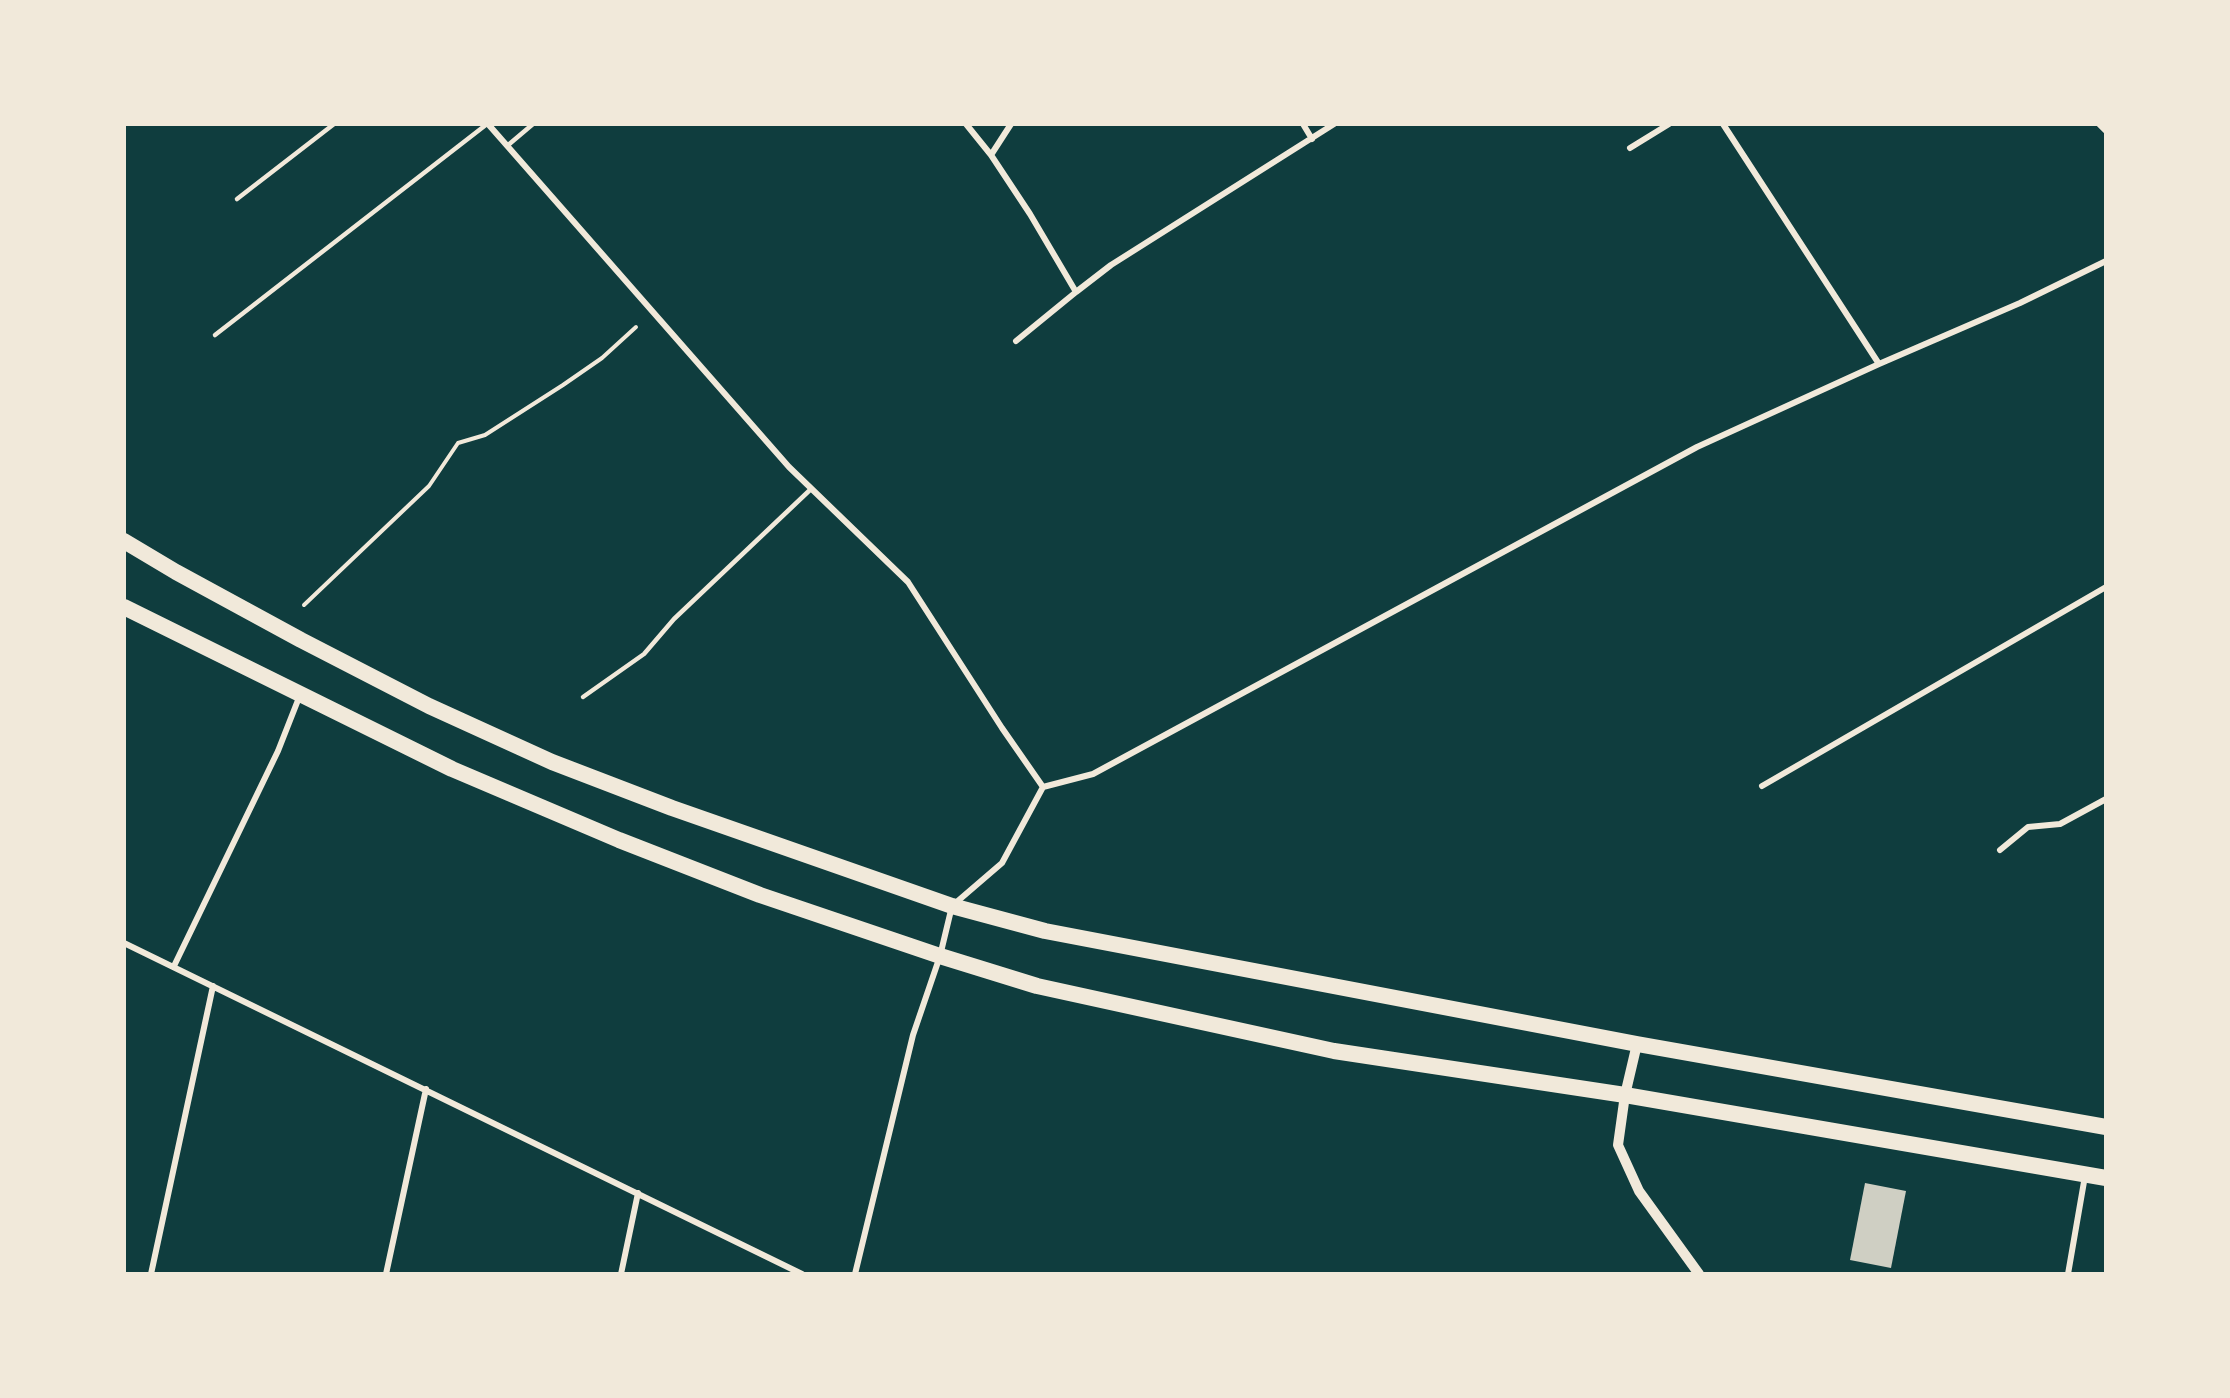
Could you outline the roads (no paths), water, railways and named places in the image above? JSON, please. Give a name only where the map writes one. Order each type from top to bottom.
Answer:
[{"type":"highway","points":[[124,541],[301,640],[429,706],[552,762],[694,816],[952,906],[1045,931],[1637,1044],[2106,1127]]},
{"type":"highway","points":[[124,607],[452,769],[619,840],[760,895],[1037,986],[1334,1051],[1625,1095],[2106,1178]]},
{"type":"street","points":[[487,124],[789,467],[908,582],[1043,787]]},
{"type":"street","points":[[966,124],[991,155],[1030,214],[1076,292]]},
{"type":"street","points":[[991,155],[1011,124]]},
{"type":"street","points":[[1303,124],[1312,139]]},
{"type":"street","points":[[1016,341],[1111,265],[1334,124]]},
{"type":"street","points":[[1630,148],[1669,124]]},
{"type":"street","points":[[1724,124],[1879,364]]},
{"type":"street","points":[[2099,124],[2106,131]]},
{"type":"street","points":[[855,1274],[913,1035],[940,956],[952,906],[1002,863],[1043,787],[1093,774],[1697,447],[2020,303],[2106,261]]},
{"type":"street","points":[[1762,786],[2106,587]]},
{"type":"street","points":[[174,966],[278,751],[300,694]]},
{"type":"street","points":[[2000,850],[2028,827],[2060,824],[2106,799]]},
{"type":"street","points":[[124,943],[802,1274]]},
{"type":"street","points":[[151,1274],[213,986]]},
{"type":"street","points":[[1637,1044],[1625,1095],[1618,1145],[1639,1191],[1699,1274]]},
{"type":"street","points":[[386,1274],[426,1089]]},
{"type":"street","points":[[2068,1274],[2085,1175]]},
{"type":"street","points":[[621,1274],[638,1193]]},
{"type":"lane","points":[[237,199],[334,124]]},
{"type":"lane","points":[[214,335],[487,124]]},
{"type":"lane","points":[[507,146],[533,124]]},
{"type":"lane","points":[[583,698],[644,654],[674,619],[811,489]]}]
